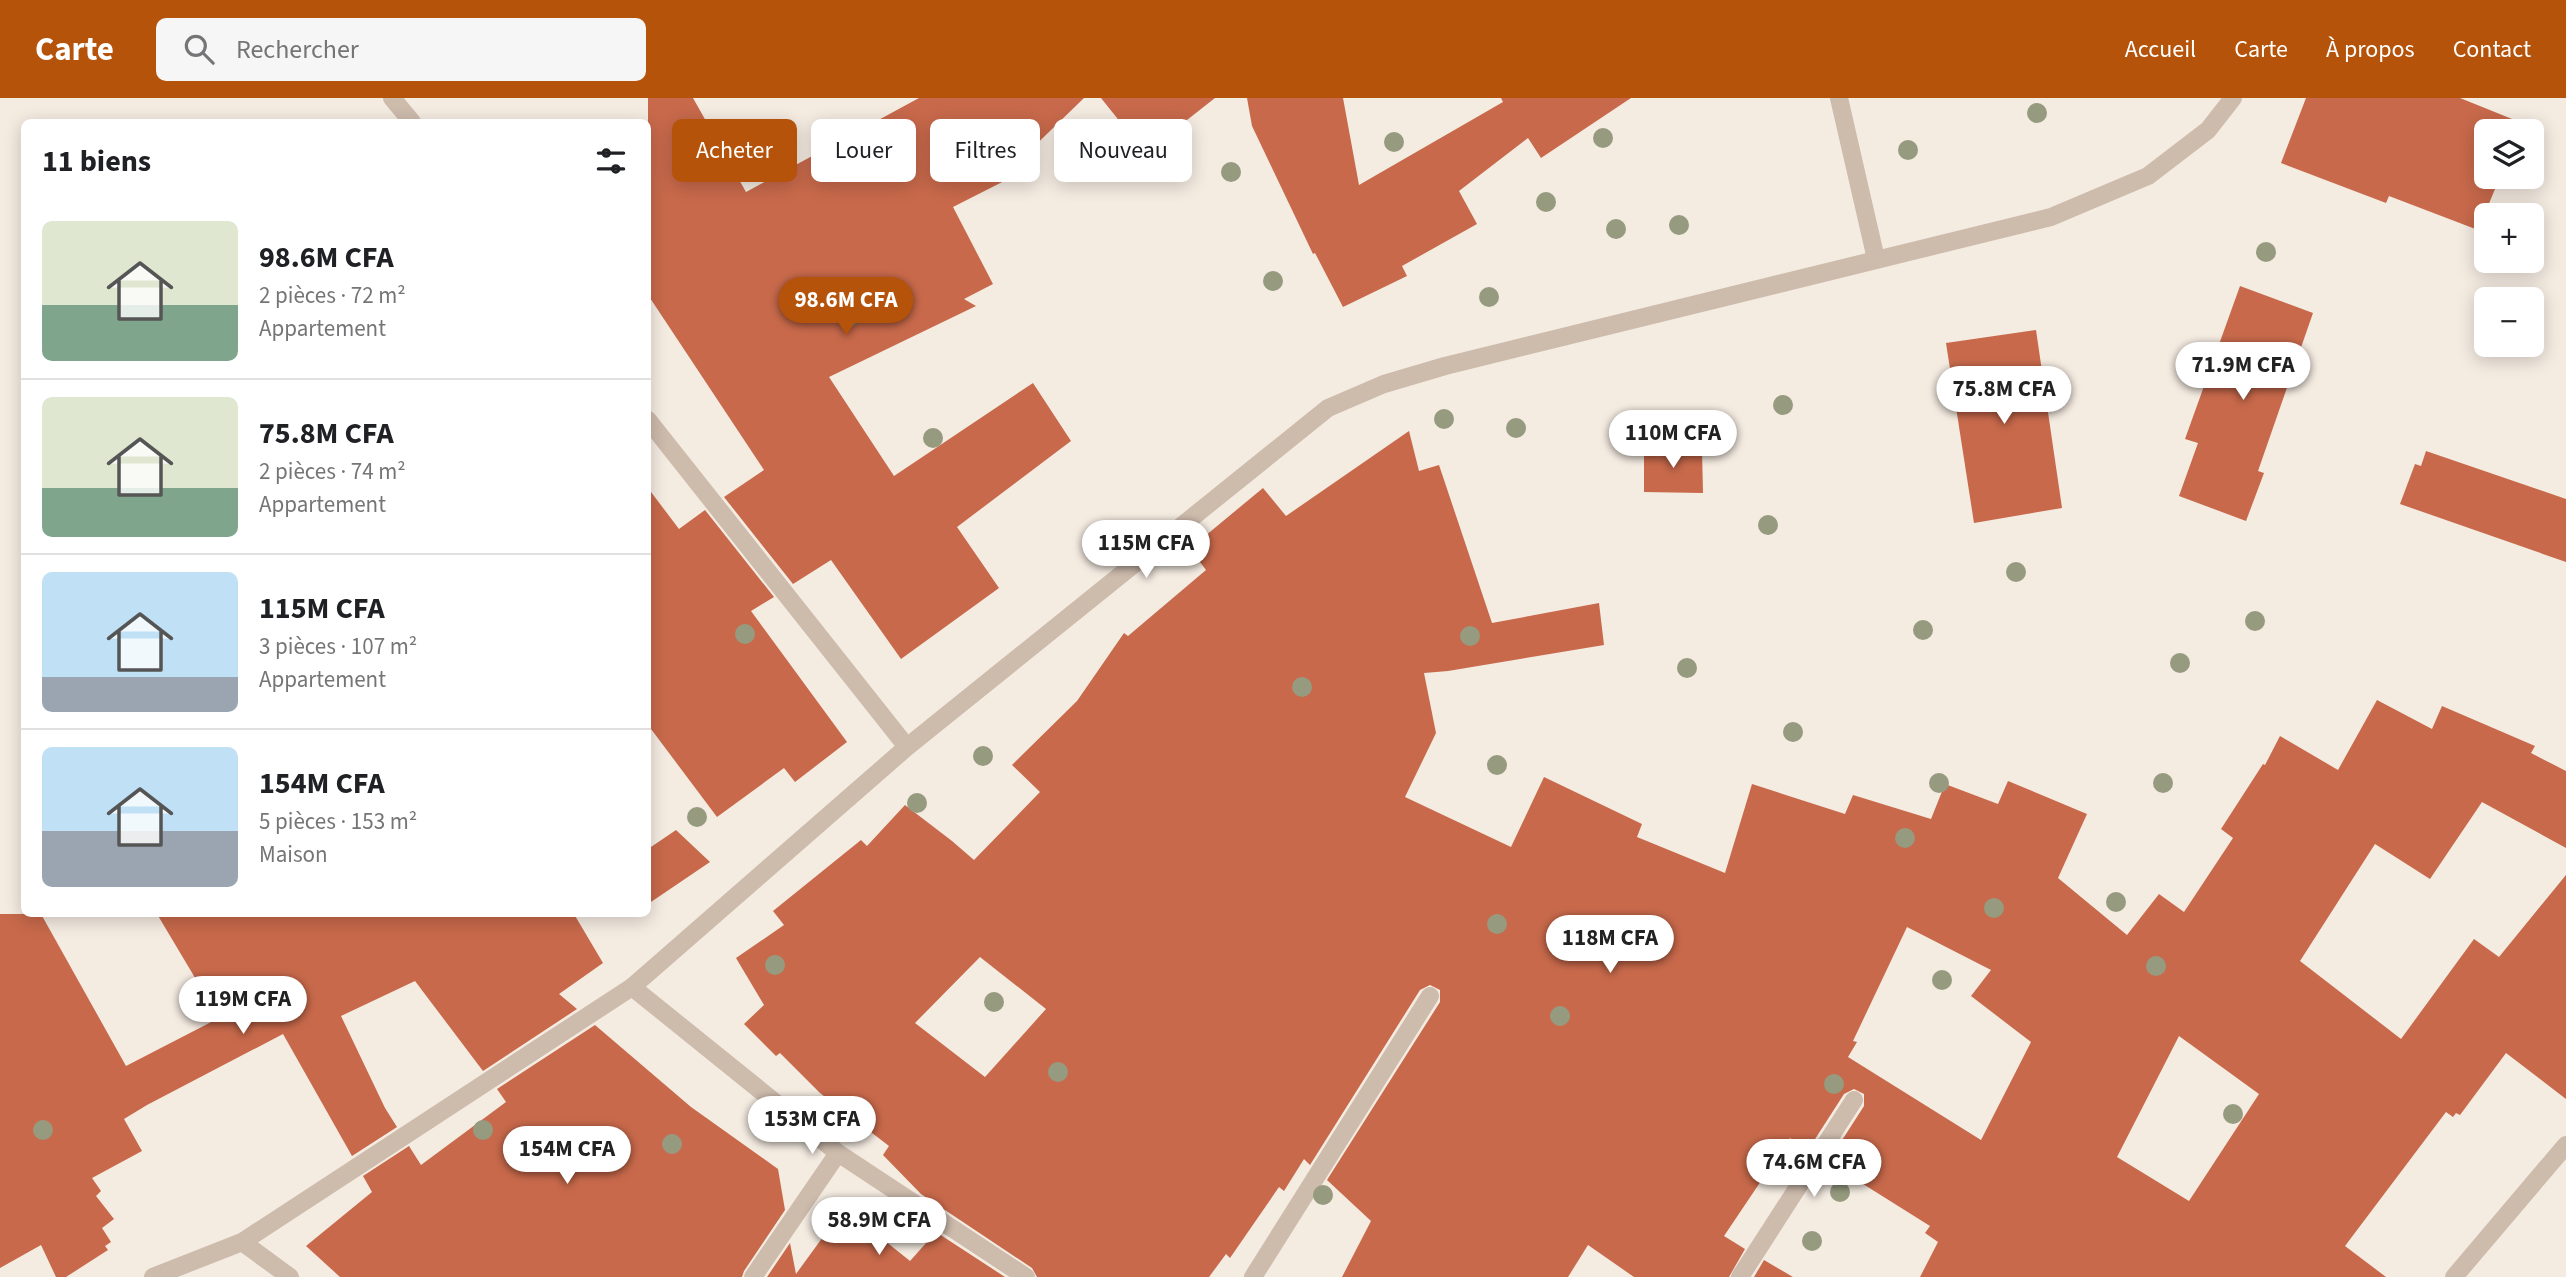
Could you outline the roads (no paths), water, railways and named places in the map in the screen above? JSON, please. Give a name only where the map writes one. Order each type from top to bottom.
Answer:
[{"type":"street","points":[[392,98],[410,119]]},
{"type":"street","points":[[1839,98],[1876,260]]},
{"type":"street","points":[[153,1277],[242,1242],[632,987],[907,747],[1328,408],[1384,384],[1445,366],[2051,217],[2148,176],[2208,130],[2233,98]]},
{"type":"street","points":[[651,424],[907,747]]},
{"type":"street","points":[[632,987],[838,1153],[1026,1277]]},
{"type":"street","points":[[1253,1277],[1430,996]]},
{"type":"street","points":[[1740,1277],[1854,1100]]},
{"type":"street","points":[[2454,1277],[2566,1145]]},
{"type":"street","points":[[753,1277],[838,1153]]},
{"type":"street","points":[[242,1242],[290,1277]]}]
